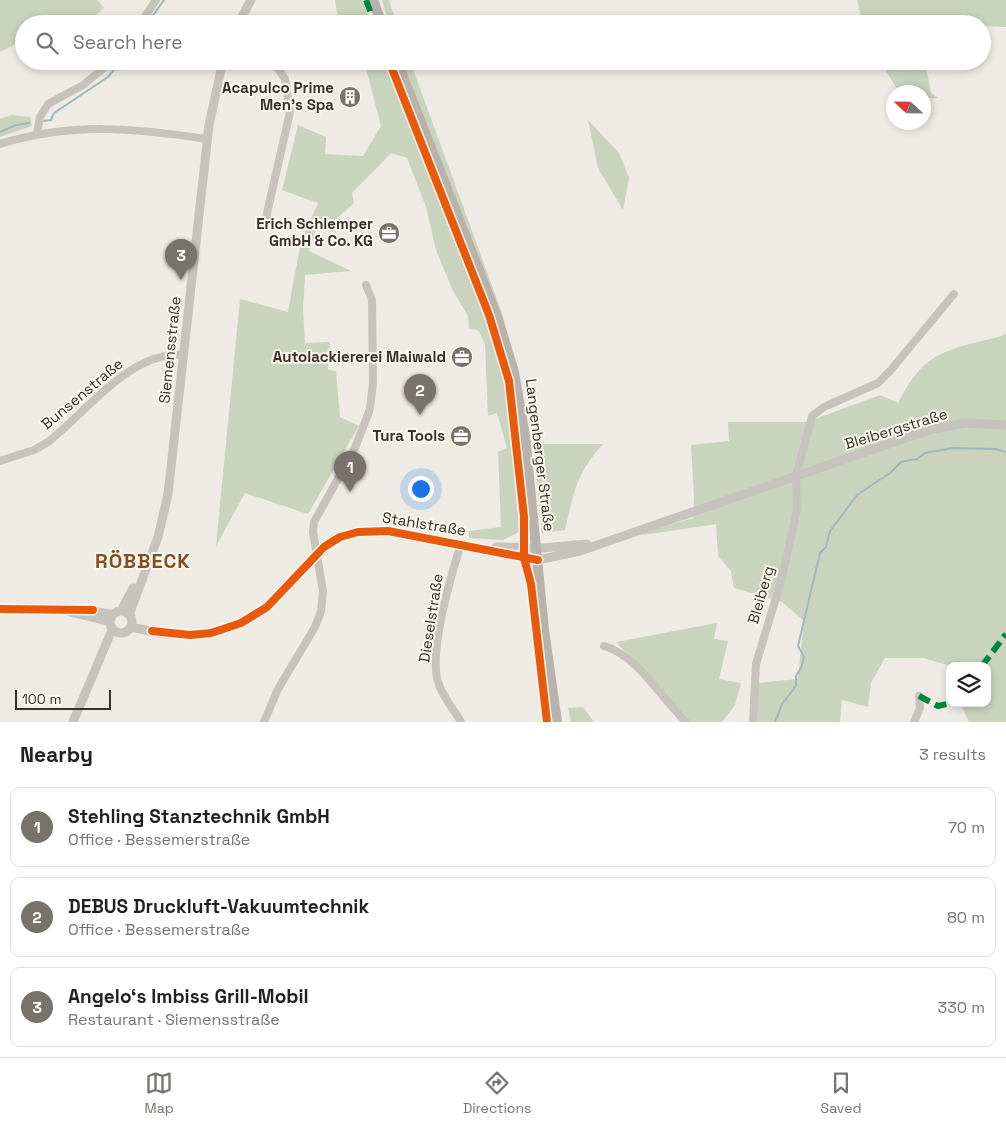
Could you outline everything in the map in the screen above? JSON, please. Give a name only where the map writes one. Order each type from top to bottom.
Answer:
[{"type":"main road","points":[[373,0],[380,15]]},
{"type":"main road","points":[[378,0],[382,15]]},
{"type":"main road","name":"Langenberger Straße","points":[[401,70],[509,351],[522,413],[557,722]]},
{"type":"street","points":[[146,15],[156,0]]},
{"type":"street","points":[[243,15],[251,0]]},
{"type":"street","points":[[37,134],[40,117],[48,104],[83,85],[102,70]]},
{"type":"street","name":"Siemensstraße","points":[[73,722],[90,680],[121,621],[152,550],[165,509],[171,477],[207,139],[215,87],[220,70]]},
{"type":"street","points":[[265,222],[290,112],[285,79],[279,70]]},
{"type":"street","points":[[0,144],[37,134],[109,128],[207,139]]},
{"type":"street","points":[[264,722],[281,682],[318,620],[323,591],[313,532],[314,522],[355,448],[370,409],[373,382],[372,300],[366,286]]},
{"type":"street","points":[[796,476],[812,416],[824,407],[878,383],[954,294]]},
{"type":"street","name":"Bunsenstraße","points":[[0,461],[34,450],[48,442],[126,373],[147,360],[165,355],[184,355]]},
{"type":"street","name":"Bleibergstraße","points":[[538,560],[580,551],[607,540],[947,425],[983,423],[1006,425]]},
{"type":"street","name":"Bleiberg","points":[[753,722],[755,672],[797,510],[796,476]]},
{"type":"street","name":"Stahlstraße","points":[[0,609],[55,608],[93,610],[164,634],[190,635],[221,630],[255,615],[267,607],[317,554],[340,537],[368,530],[388,531],[480,547],[538,560]]},
{"type":"street","name":"Bleibergstraße","points":[[536,548],[580,546],[607,540]]},
{"type":"street","name":"Dieselstraße","points":[[460,544],[446,595],[436,671],[439,685],[461,722]]},
{"type":"street","name":"Stahlstraße","points":[[480,547],[536,548]]},
{"type":"street","points":[[604,646],[614,649],[628,659],[686,722]]},
{"type":"street","points":[[914,722],[920,708],[919,696]]},
{"type":"green space","points":[[0,0],[97,0],[104,8],[96,15],[15,15],[15,44],[0,52]]},
{"type":"green space","points":[[335,0],[362,0],[368,15],[337,15]]},
{"type":"green space","points":[[382,0],[389,0],[394,15],[386,15]]},
{"type":"green space","points":[[857,0],[1006,0],[1006,27],[991,26],[991,15],[861,15]]},
{"type":"green space","points":[[366,70],[391,70],[491,327],[509,400],[519,532],[503,540],[469,538],[469,531],[501,527],[498,452],[507,448],[497,413],[488,416],[485,345],[479,331],[469,328],[468,316],[453,291],[436,250],[426,207],[407,158],[391,153],[352,193],[354,203],[334,221],[316,230],[309,251],[351,271],[305,275],[303,309],[305,343],[330,342],[328,370],[336,371],[340,417],[359,426],[308,514],[245,493],[216,546],[240,299],[288,312],[301,241],[318,203],[282,190],[298,125],[326,137],[325,154],[363,156],[381,126]]},
{"type":"green space","points":[[406,70],[413,70],[510,335]]},
{"type":"green space","points":[[886,70],[927,70],[930,85],[895,85]]},
{"type":"green space","points":[[931,93],[938,98],[931,98]]},
{"type":"green space","points":[[11,115],[30,117],[32,126],[0,137],[0,119]]},
{"type":"green space","points":[[588,120],[619,153],[629,178],[623,210],[598,168]]},
{"type":"green space","points":[[1006,334],[1006,722],[969,722],[962,707],[991,707],[991,662],[946,662],[946,665],[924,658],[885,658],[871,683],[868,707],[842,700],[840,722],[757,722],[757,683],[798,679],[804,621],[782,602],[734,588],[731,571],[718,556],[716,524],[643,535],[645,532],[693,518],[694,497],[691,445],[729,441],[728,422],[807,422],[880,395],[898,403],[918,371],[934,358],[955,348]]},
{"type":"green space","points":[[533,444],[603,444],[581,474],[565,530],[542,533]]},
{"type":"green space","points":[[717,623],[714,639],[728,641],[719,679],[741,683],[735,705],[722,722],[691,722],[616,642]]},
{"type":"green space","points":[[583,707],[594,722],[571,722],[568,708]]},
{"type":"waterway","points":[[153,15],[164,0]]},
{"type":"waterway","points":[[44,121],[51,120],[54,113],[108,77],[114,70]]},
{"type":"waterway","points":[[0,132],[16,125],[29,123]]},
{"type":"waterway","points":[[775,722],[782,704],[796,686],[796,676],[801,668],[804,657],[798,646],[820,553],[826,547],[830,531],[857,495],[890,473],[901,462],[917,459],[925,453],[953,448],[995,449],[1006,452]]},
{"type":"marked path","points":[[366,0],[372,15]]},
{"type":"marked path","points":[[985,662],[1006,634]]},
{"type":"marked path","points":[[919,696],[938,706],[946,704]]},
{"type":"cycle path","points":[[393,70],[489,315],[509,381],[524,517],[524,558],[531,584],[547,722]]},
{"type":"cycle path","points":[[152,631],[190,635],[211,633],[241,623],[267,607],[324,547],[340,537],[358,532],[388,531],[538,560]]},
{"type":"cycle path","points":[[0,609],[93,610]]},
{"type":"place","name":"Acapulco Prime Men's Spa","points":[[350,97]]},
{"type":"place","name":"Erich Schlemper GmbH & Co. KG","points":[[389,233]]},
{"type":"place","name":"Angelo‘s Imbiss Grill-Mobil","points":[[181,280]]},
{"type":"place","name":"Autolackiererei Maiwald","points":[[462,357]]},
{"type":"place","name":"DEBUS Druckluft-Vakuumtechnik","points":[[420,415]]},
{"type":"place","name":"Tura Tools","points":[[461,436]]},
{"type":"place","name":"Stehling Stanztechnik GmbH","points":[[350,492]]},
{"type":"district","name":"RÖBBECK","points":[[143,561]]}]
